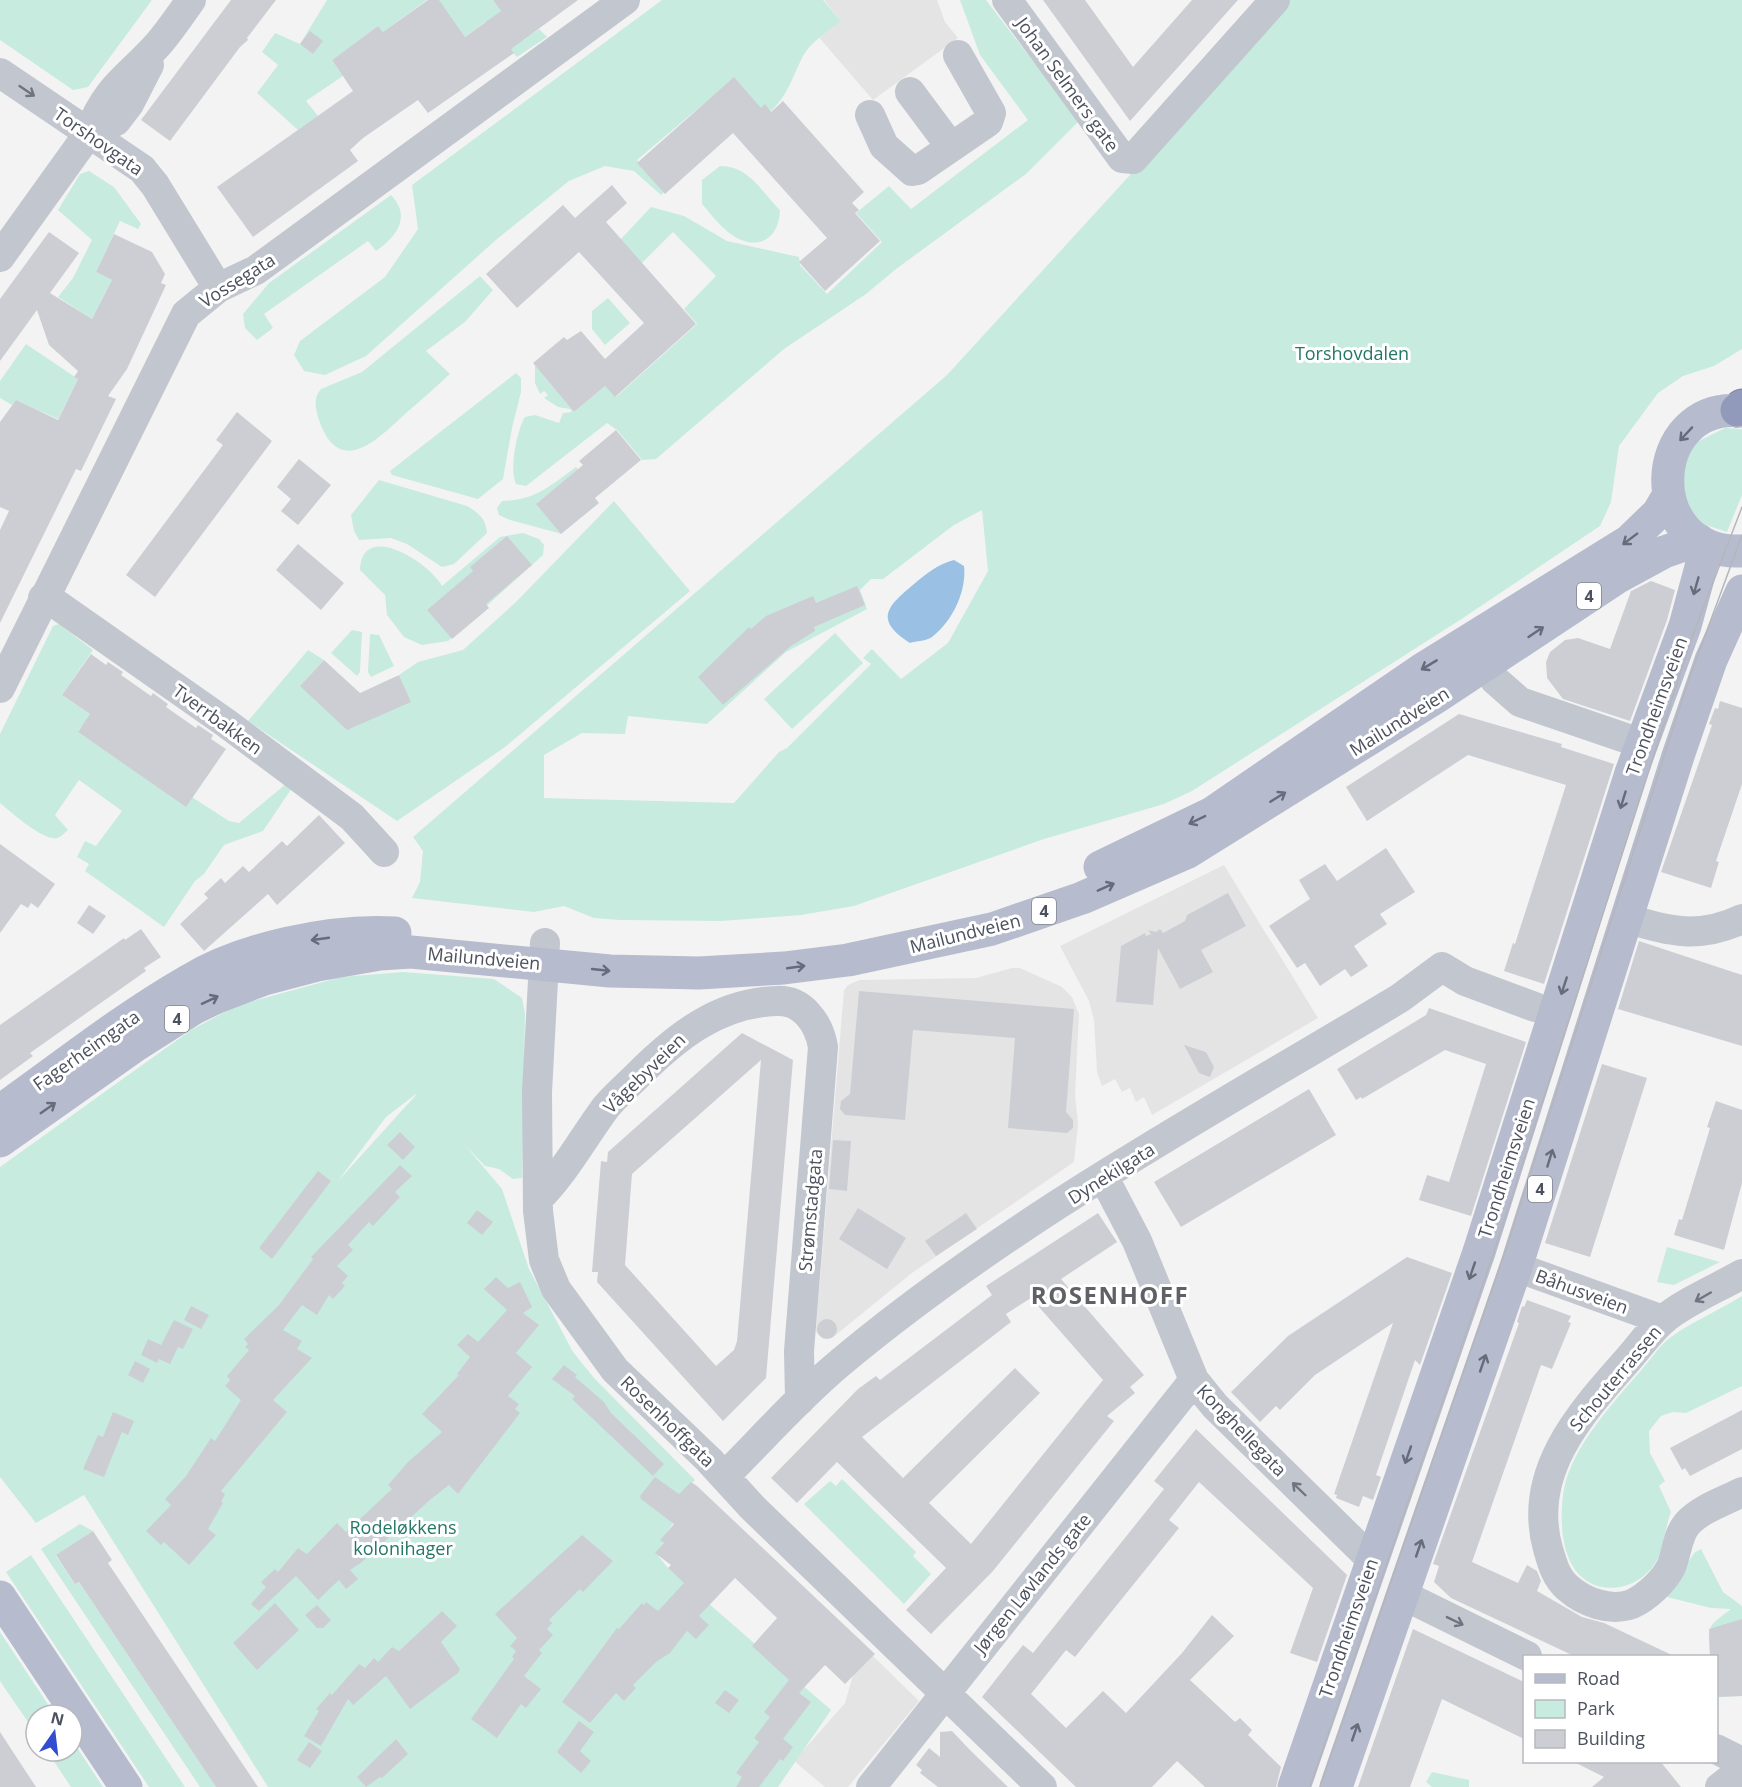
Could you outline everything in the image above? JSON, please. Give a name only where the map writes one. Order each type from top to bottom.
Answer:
[{"type":"main road","points":[[1740,409],[1712,415],[1691,427],[1675,447],[1667,471],[1668,496],[1679,521],[1703,543],[1725,550],[1742,551]]},
{"type":"main road","name":"Mailundveien","points":[[1479,652],[1629,541],[1653,518],[1668,496]]},
{"type":"main road","name":"Mailundveien","points":[[379,943],[544,953],[698,953],[845,940],[961,916],[1072,880],[1212,813],[1421,670],[1479,652],[1664,552],[1703,543]]},
{"type":"main road","name":"Trondheimsveien","points":[[1294,1787],[1473,1270],[1631,773],[1685,626],[1703,543]]},
{"type":"main road","name":"Trondheimsveien","points":[[1336,1787],[1516,1267],[1626,918],[1712,660],[1742,591]]},
{"type":"main road","name":"Fagerheimgata","points":[[0,1111],[133,1017],[200,974],[261,951],[304,941],[379,943]]},
{"type":"main road","name":"4","points":[[0,1142],[194,1008],[264,979],[317,965],[379,943]]},
{"type":"main road","points":[[0,1597],[126,1787]]},
{"type":"street","points":[[0,257],[89,133],[98,110],[111,90],[159,43],[191,0]]},
{"type":"street","name":"Vossegata","points":[[0,688],[186,314],[218,288],[256,270],[625,0]]},
{"type":"street","name":"Johan Selmers gate","points":[[1007,0],[1122,158],[1133,159],[1275,0]]},
{"type":"street","points":[[870,115],[884,146],[912,171],[988,122],[991,113],[958,55]]},
{"type":"street","name":"Torshovgata","points":[[0,73],[131,161],[149,177],[218,288]]},
{"type":"street","points":[[910,92],[951,147]]},
{"type":"street","name":"Tverrbakken","points":[[43,598],[59,606],[226,723],[352,817],[384,852]]},
{"type":"street","points":[[1479,652],[1495,680],[1520,702],[1643,744]]},
{"type":"street","points":[[1626,918],[1658,928],[1693,933],[1719,930],[1742,919]]},
{"type":"street","name":"Rosenhoffgata","points":[[544,953],[537,1092],[538,1199],[544,1260],[556,1289],[615,1370],[725,1476],[753,1508],[1042,1787]]},
{"type":"street","name":"Dynekilgata","points":[[725,1476],[840,1363],[941,1283],[1103,1176],[1401,998],[1442,967],[1466,981],[1535,1006]]},
{"type":"street","name":"Vågebyveien","points":[[538,1199],[552,1185],[608,1105],[685,1032],[713,1016],[762,1001],[785,1000],[802,1009],[814,1021]]},
{"type":"street","name":"Strømstadgata","points":[[800,1400],[799,1351],[823,1047],[821,1033],[814,1021]]},
{"type":"street","name":"Konghellegata","points":[[1103,1176],[1137,1241],[1194,1380],[1215,1406],[1372,1560]]},
{"type":"street","name":"Båhusveien","points":[[1516,1267],[1663,1320]]},
{"type":"street","points":[[1663,1320],[1742,1274]]},
{"type":"street","name":"Schouterrassen","points":[[1663,1320],[1593,1400],[1571,1429],[1552,1463],[1543,1504],[1546,1542],[1552,1564],[1562,1583],[1581,1599],[1603,1606],[1631,1604],[1656,1587],[1671,1567],[1686,1526],[1697,1516],[1742,1492]]},
{"type":"street","name":"Jørgen Løvlands gate","points":[[871,1787],[1194,1380]]},
{"type":"street","points":[[1403,1595],[1525,1655]]},
{"type":"street","points":[[1718,1750],[1742,1762]]},
{"type":"street","points":[[1720,1787],[1742,1770]]},
{"type":"shaded area","points":[[824,0],[937,0],[945,22],[958,38],[873,100],[817,35],[841,21]]},
{"type":"shaded area","points":[[1224,865],[1318,1018],[1152,1115],[1144,1097],[1136,1102],[1130,1088],[1122,1092],[1115,1079],[1102,1086],[1097,1072],[1094,1020],[1089,1001],[1060,946]]},
{"type":"shaded area","points":[[1020,968],[1062,987],[1072,997],[1079,1014],[1075,1095],[1078,1124],[1074,1162],[912,1273],[832,1338],[823,1339],[816,1332],[816,1327],[844,990],[848,985],[860,980],[976,978]]},
{"type":"shaded area","points":[[873,1656],[919,1701],[848,1787],[825,1787],[794,1761],[845,1703],[853,1675]]},
{"type":"green space","points":[[0,0],[152,0],[88,87],[73,90],[0,40]]},
{"type":"green space","points":[[327,0],[427,0],[383,32],[378,26],[332,60],[343,76],[306,101],[318,116],[298,130],[257,93],[278,65],[262,52],[275,33],[300,44]]},
{"type":"green space","points":[[438,0],[493,0],[523,40],[539,29],[547,37],[517,57],[485,22],[465,37]]},
{"type":"green space","points":[[662,0],[823,0],[841,21],[820,37],[803,56],[785,93],[770,112],[762,110],[734,78],[637,160],[664,192],[661,195],[634,171],[605,166],[569,181],[497,239],[366,356],[325,375],[304,371],[294,355],[300,341],[385,277],[418,229],[412,185]]},
{"type":"green space","points":[[960,0],[986,0],[1079,121],[1026,174],[896,269],[866,294],[784,349],[656,459],[642,460],[617,430],[607,423],[526,486],[516,484],[513,470],[515,450],[525,417],[535,415],[559,423],[563,413],[572,412],[544,398],[548,395],[544,391],[540,394],[535,383],[535,365],[574,412],[605,386],[616,397],[697,324],[684,309],[716,276],[673,232],[641,264],[620,240],[651,207],[684,216],[727,241],[799,257],[800,265],[827,294],[882,242],[856,213],[889,186],[911,209],[1028,120],[980,55]]},
{"type":"green space","name":"Torshovdalen","points":[[1290,0],[1742,0],[1742,349],[1714,366],[1683,376],[1658,393],[1619,446],[1611,502],[1600,526],[1463,618],[1192,791],[1164,804],[1044,839],[854,906],[801,915],[721,921],[620,920],[594,918],[564,906],[534,912],[412,898],[420,882],[423,851],[413,837],[947,375]],"holes":[[[982,510],[988,571],[948,643],[901,679],[872,649],[863,658],[871,664],[787,748],[779,752],[734,803],[544,798],[544,755],[582,733],[625,734],[628,716],[707,724],[786,652],[867,609],[860,590],[871,579],[883,579],[954,525]]]},
{"type":"green space","points":[[720,166],[739,170],[747,175],[780,210],[779,221],[770,237],[755,243],[737,238],[721,226],[702,204],[702,180]]},
{"type":"green space","points":[[89,171],[114,187],[141,224],[138,229],[120,221],[96,272],[112,280],[92,319],[58,297],[73,278],[92,240],[58,210],[80,174]]},
{"type":"green space","points":[[391,195],[397,203],[401,219],[390,239],[376,251],[368,241],[264,314],[273,328],[257,340],[245,328],[243,314],[269,283]]},
{"type":"green space","points":[[480,276],[493,290],[465,322],[426,351],[450,374],[372,442],[349,451],[338,448],[329,439],[317,414],[316,397],[321,389],[362,372]]},
{"type":"green space","points":[[608,298],[630,323],[605,345],[592,329],[592,311]]},
{"type":"green space","points":[[26,344],[78,379],[58,419],[17,401],[12,405],[0,398],[0,381]]},
{"type":"green space","points":[[516,373],[521,378],[521,392],[503,479],[478,499],[392,475],[390,471]]},
{"type":"green space","points":[[1725,428],[1742,429],[1742,495],[1727,532],[1703,524],[1686,507],[1680,477],[1693,444]]},
{"type":"green space","points":[[576,467],[586,477],[573,474],[537,503],[562,534],[499,515],[497,508],[502,501],[534,495]]},
{"type":"green space","points":[[379,480],[467,506],[481,517],[487,533],[454,564],[442,567],[407,544],[391,538],[359,540],[354,531],[351,515]]},
{"type":"green space","points":[[614,501],[690,591],[505,747],[397,821],[248,721],[308,650],[324,660],[301,685],[410,701],[399,675],[418,662],[463,650],[516,602]]},
{"type":"green space","points":[[523,533],[539,539],[544,545],[543,555],[448,641],[422,645],[404,637],[387,615],[385,595],[360,570],[364,555],[372,548],[383,547],[397,550],[411,557],[435,576],[442,586],[500,537]]},
{"type":"green space","points":[[59,624],[93,650],[62,695],[93,716],[84,729],[81,727],[78,732],[186,806],[192,797],[229,821],[239,823],[287,783],[292,788],[263,831],[224,845],[204,874],[195,881],[164,927],[85,871],[89,864],[77,857],[85,841],[96,846],[122,811],[79,780],[55,815],[68,830],[54,838],[32,828],[0,803],[0,734],[53,626]]},
{"type":"green space","points":[[352,630],[362,632],[360,672],[357,676],[331,653]]},
{"type":"green space","points":[[835,633],[863,663],[792,729],[764,699]]},
{"type":"green space","points":[[370,634],[379,635],[394,666],[371,677],[368,672]]},
{"type":"green space","name":"Rodeløkkens kolonihager","points":[[403,972],[494,979],[522,998],[525,1014],[522,1178],[513,1179],[499,1169],[485,1166],[465,1145],[502,1189],[529,1269],[573,1352],[594,1378],[695,1480],[676,1497],[682,1511],[661,1540],[664,1543],[656,1553],[668,1568],[831,1710],[778,1787],[268,1787],[84,1495],[36,1523],[0,1477],[0,1167],[191,1030],[238,1005],[341,977]],"holes":[[[416,1095],[338,1181],[386,1117]]]},
{"type":"green space","points":[[1667,1247],[1720,1262],[1674,1285],[1657,1282]]},
{"type":"green space","points":[[1742,1296],[1742,1386],[1686,1413],[1673,1412],[1661,1416],[1649,1431],[1650,1453],[1665,1481],[1659,1486],[1671,1512],[1657,1560],[1649,1571],[1627,1585],[1615,1588],[1591,1583],[1580,1576],[1572,1565],[1563,1538],[1564,1489],[1576,1456],[1596,1424],[1667,1340]]},
{"type":"green space","points":[[842,1479],[916,1552],[913,1556],[931,1574],[904,1604],[804,1504],[830,1481],[836,1486]]},
{"type":"green space","points":[[80,1524],[93,1531],[56,1556],[75,1584],[79,1582],[216,1787],[200,1787],[41,1549]]},
{"type":"green space","points":[[1701,1549],[1723,1592],[1742,1606],[1742,1696],[1718,1697],[1718,1655],[1710,1655],[1710,1628],[1731,1609],[1711,1608],[1667,1597],[1694,1553]]},
{"type":"green space","points":[[31,1555],[185,1787],[149,1787],[6,1572]]},
{"type":"green space","points":[[0,1632],[47,1703],[24,1703],[24,1716],[0,1681]]},
{"type":"green space","points":[[84,1758],[103,1787],[71,1787],[55,1763],[84,1763]]},
{"type":"green space","points":[[1432,1772],[1469,1780],[1469,1787],[1432,1787],[1426,1782]]},
{"type":"water","points":[[954,560],[964,566],[964,575],[961,595],[952,614],[932,637],[910,643],[891,627],[888,613],[897,599],[928,573]]},
{"type":"building","points":[[231,0],[276,0],[170,141],[141,120]]},
{"type":"building","points":[[428,0],[439,0],[465,37],[501,11],[493,0],[578,0],[511,49],[514,53],[428,113],[418,100],[363,138],[350,150],[358,161],[253,237],[217,187],[353,91],[332,60],[378,26],[383,32]]},
{"type":"building","points":[[1043,0],[1085,0],[1133,67],[1192,0],[1238,0],[1130,121]]},
{"type":"building","points":[[310,31],[323,41],[313,54],[300,44]]},
{"type":"building","points":[[734,77],[761,108],[765,104],[771,112],[783,101],[864,192],[852,203],[859,210],[855,213],[880,241],[825,291],[799,262],[827,238],[733,133],[665,194],[637,163]]},
{"type":"building","points":[[612,185],[627,203],[606,222],[696,324],[615,397],[605,386],[574,412],[533,363],[564,337],[567,340],[581,331],[605,359],[644,323],[579,252],[517,308],[486,274],[563,205],[575,218]]},
{"type":"building","points":[[49,232],[79,253],[50,293],[92,319],[112,280],[96,272],[114,234],[152,252],[165,274],[161,283],[166,285],[127,369],[108,396],[116,399],[81,471],[76,469],[0,623],[0,530],[9,511],[0,507],[0,422],[16,400],[58,420],[78,379],[74,377],[78,371],[49,345],[37,310],[0,361],[0,299]]},
{"type":"building","points":[[237,412],[272,441],[155,597],[126,575],[223,445],[216,440]]},
{"type":"building","points":[[616,430],[641,460],[595,498],[599,503],[561,534],[536,504],[583,465],[579,461]]},
{"type":"building","points":[[299,459],[331,485],[298,525],[281,511],[291,499],[277,487]]},
{"type":"building","points":[[507,536],[532,565],[486,604],[489,608],[452,639],[427,610],[473,571],[470,567]]},
{"type":"building","points":[[298,544],[344,583],[321,610],[276,570]]},
{"type":"building","points":[[1651,581],[1675,590],[1667,620],[1630,721],[1563,699],[1547,678],[1546,662],[1550,652],[1565,640],[1578,638],[1610,649],[1631,591]]},
{"type":"building","points":[[857,586],[865,605],[814,627],[815,631],[791,646],[723,705],[698,677],[749,627],[751,629],[766,616],[813,596],[816,603]]},
{"type":"building","points":[[91,654],[106,665],[108,662],[123,672],[121,675],[151,696],[153,693],[168,704],[166,707],[196,728],[198,725],[213,735],[211,739],[226,749],[186,807],[78,732],[90,714],[62,695]]},
{"type":"building","points":[[324,660],[360,693],[399,675],[411,702],[347,730],[300,686]]},
{"type":"building","points":[[1720,701],[1742,708],[1742,784],[1716,861],[1719,862],[1711,888],[1661,872],[1712,725],[1709,724]]},
{"type":"building","points":[[1459,714],[1562,744],[1561,747],[1614,764],[1544,984],[1504,971],[1513,943],[1515,944],[1566,785],[1468,755],[1367,821],[1346,787]]},
{"type":"building","points":[[319,815],[345,843],[277,905],[268,894],[204,951],[180,924],[208,898],[204,894],[221,878],[225,883],[243,866],[249,872],[282,841],[287,846]]},
{"type":"building","points":[[0,844],[55,884],[38,908],[31,903],[28,908],[21,904],[0,933]]},
{"type":"building","points":[[1386,848],[1415,892],[1380,914],[1387,924],[1354,946],[1368,966],[1351,977],[1345,969],[1320,986],[1305,963],[1297,968],[1269,926],[1310,899],[1299,880],[1325,864],[1337,881]]},
{"type":"building","points":[[1228,893],[1246,926],[1201,950],[1213,972],[1180,989],[1158,948],[1153,1005],[1116,1002],[1121,946],[1145,933],[1146,936],[1151,934],[1148,930],[1156,932],[1160,929],[1163,933],[1185,921],[1187,915]]},
{"type":"building","points":[[89,905],[106,916],[93,934],[77,923]]},
{"type":"building","points":[[141,929],[161,957],[144,968],[146,971],[30,1053],[33,1056],[0,1080],[0,1025],[124,938],[125,940]]},
{"type":"building","points":[[1639,941],[1742,975],[1742,1046],[1618,1009]]},
{"type":"building","points":[[859,991],[1074,1009],[1066,1112],[1073,1120],[1073,1128],[1067,1133],[1008,1128],[1015,1038],[913,1030],[905,1120],[845,1115],[840,1109],[841,1101],[850,1094]]},
{"type":"building","points":[[1429,1008],[1526,1042],[1471,1216],[1419,1200],[1427,1175],[1449,1182],[1486,1064],[1445,1050],[1362,1099],[1361,1097],[1356,1100],[1337,1069],[1426,1015]]},
{"type":"building","points":[[742,1033],[793,1060],[766,1378],[723,1421],[597,1282],[598,1272],[592,1272],[601,1161],[607,1162],[608,1152]],"holes":[[[761,1060],[737,1341],[734,1350],[716,1366],[625,1265],[632,1174]]]},
{"type":"building","points":[[1184,1045],[1206,1052],[1214,1067],[1210,1077],[1199,1073]]},
{"type":"building","points":[[1602,1064],[1647,1078],[1590,1257],[1545,1243]]},
{"type":"building","points":[[1309,1089],[1336,1135],[1181,1227],[1154,1182]]},
{"type":"building","points":[[1716,1101],[1742,1110],[1742,1183],[1724,1250],[1674,1235],[1679,1219],[1682,1220]]},
{"type":"building","points":[[400,1132],[415,1147],[403,1160],[387,1145]]},
{"type":"building","points":[[833,1140],[851,1141],[847,1191],[829,1189]]},
{"type":"building","points":[[400,1165],[412,1176],[395,1192],[400,1197],[373,1226],[369,1222],[348,1245],[353,1250],[337,1266],[348,1276],[342,1283],[345,1286],[333,1299],[329,1295],[317,1315],[302,1305],[283,1330],[302,1341],[297,1349],[312,1358],[273,1400],[287,1412],[221,1491],[225,1494],[221,1502],[223,1503],[208,1529],[216,1535],[189,1565],[164,1542],[161,1545],[146,1531],[171,1505],[165,1499],[186,1476],[211,1438],[215,1441],[241,1400],[225,1386],[230,1380],[227,1376],[249,1350],[245,1347],[248,1344],[244,1339],[279,1305],[313,1259],[311,1257]]},
{"type":"building","points":[[318,1171],[331,1181],[272,1259],[259,1248]]},
{"type":"building","points":[[858,1208],[906,1238],[887,1269],[839,1239]]},
{"type":"building","points":[[477,1210],[493,1222],[482,1235],[467,1223]]},
{"type":"building","points":[[966,1213],[977,1229],[936,1256],[925,1241]]},
{"type":"building","points":[[1098,1213],[1117,1242],[1061,1279],[1144,1375],[1130,1387],[1135,1393],[1107,1416],[1114,1421],[993,1571],[931,1634],[906,1610],[946,1568],[837,1462],[797,1503],[771,1478],[858,1389],[876,1376],[880,1380],[992,1295],[986,1286]],"holes":[[[1031,1298],[1103,1380],[971,1544],[929,1503],[1040,1393],[1015,1368],[903,1478],[862,1437],[1011,1322],[1006,1314]]]},
{"type":"building","points":[[1407,1257],[1452,1273],[1420,1365],[1415,1360],[1376,1475],[1381,1477],[1373,1500],[1363,1496],[1359,1507],[1336,1498],[1337,1495],[1334,1494],[1393,1323],[1315,1375],[1280,1410],[1276,1406],[1260,1422],[1231,1392],[1288,1336]]},
{"type":"building","points":[[496,1277],[508,1288],[520,1282],[532,1307],[523,1313],[539,1325],[516,1353],[532,1367],[508,1396],[519,1404],[515,1409],[520,1413],[458,1494],[449,1485],[431,1499],[362,1562],[350,1570],[358,1579],[346,1589],[339,1580],[318,1600],[296,1576],[259,1611],[251,1604],[266,1587],[261,1582],[275,1569],[278,1572],[298,1548],[307,1554],[337,1523],[346,1532],[392,1489],[388,1485],[408,1462],[442,1432],[422,1414],[459,1375],[457,1374],[470,1357],[457,1345],[468,1334],[478,1342],[507,1310],[484,1289]]},
{"type":"building","points":[[1527,1300],[1571,1316],[1568,1322],[1571,1323],[1552,1369],[1541,1365],[1472,1562],[1518,1583],[1527,1565],[1537,1571],[1541,1581],[1537,1591],[1582,1617],[1604,1623],[1672,1655],[1572,1655],[1451,1598],[1434,1582],[1439,1566],[1433,1564],[1519,1323],[1517,1322],[1522,1306],[1524,1307]]},
{"type":"building","points":[[191,1306],[209,1315],[201,1329],[184,1320]]},
{"type":"building","points":[[827,1319],[834,1322],[837,1329],[834,1336],[827,1339],[820,1336],[817,1329],[820,1322]]},
{"type":"building","points":[[174,1320],[193,1329],[183,1349],[178,1347],[170,1364],[159,1359],[157,1363],[141,1355],[148,1339],[161,1345]]},
{"type":"building","points":[[135,1361],[150,1369],[143,1383],[128,1375]]},
{"type":"building","points":[[564,1365],[577,1375],[575,1377],[604,1402],[611,1413],[664,1464],[653,1476],[572,1399],[575,1396],[552,1379]]},
{"type":"building","points":[[1742,1410],[1742,1449],[1690,1476],[1685,1468],[1682,1470],[1670,1448]]},
{"type":"building","points":[[113,1412],[134,1421],[128,1435],[122,1432],[104,1477],[83,1469],[98,1435],[103,1437]]},
{"type":"building","points":[[1196,1429],[1347,1575],[1317,1662],[1290,1653],[1313,1588],[1199,1482],[1169,1520],[1179,1528],[1075,1657],[1066,1650],[1031,1694],[1066,1728],[1103,1691],[1126,1713],[1182,1653],[1212,1615],[1234,1636],[1190,1680],[1235,1722],[1240,1718],[1252,1730],[1248,1735],[1281,1767],[1276,1787],[1205,1787],[1177,1761],[1152,1787],[1076,1787],[982,1697],[1023,1645],[1033,1653],[1164,1489],[1154,1481]]},
{"type":"building","points":[[655,1477],[679,1494],[691,1482],[697,1486],[875,1654],[845,1684],[825,1665],[799,1693],[811,1702],[783,1739],[793,1747],[783,1761],[780,1759],[759,1787],[736,1787],[742,1777],[736,1773],[759,1742],[754,1738],[770,1717],[764,1712],[789,1680],[752,1646],[777,1618],[735,1578],[699,1616],[709,1625],[696,1639],[687,1631],[670,1653],[656,1662],[633,1685],[636,1688],[624,1701],[616,1693],[590,1723],[562,1702],[617,1628],[619,1629],[642,1603],[644,1605],[646,1602],[658,1611],[684,1583],[668,1568],[671,1565],[655,1553],[664,1543],[660,1540],[674,1524],[641,1499],[640,1496]]},
{"type":"building","points":[[93,1531],[112,1560],[108,1563],[258,1787],[216,1787],[79,1582],[75,1584],[56,1555]]},
{"type":"building","points":[[582,1535],[613,1561],[583,1592],[580,1589],[549,1620],[552,1623],[547,1629],[553,1635],[539,1650],[542,1653],[524,1676],[541,1689],[526,1708],[521,1704],[497,1738],[471,1719],[514,1659],[512,1657],[516,1651],[510,1646],[517,1638],[495,1614]]},
{"type":"building","points":[[275,1603],[299,1630],[257,1670],[233,1643]]},
{"type":"building","points":[[317,1605],[331,1620],[323,1628],[317,1628],[305,1615]]},
{"type":"building","points":[[442,1611],[457,1626],[441,1642],[460,1669],[458,1673],[410,1709],[386,1676],[353,1705],[348,1699],[321,1746],[304,1736],[319,1711],[316,1709],[330,1693],[332,1695],[359,1664],[365,1668],[374,1658],[378,1662],[392,1647],[399,1651]]},
{"type":"building","points":[[1742,1619],[1742,1696],[1718,1697],[1718,1655],[1710,1655],[1709,1629]]},
{"type":"building","points":[[1413,1629],[1523,1682],[1523,1739],[1442,1699],[1410,1787],[1358,1787]]},
{"type":"building","points":[[725,1690],[739,1700],[729,1713],[715,1703]]},
{"type":"building","points":[[579,1721],[594,1732],[580,1751],[591,1761],[581,1773],[557,1752]]},
{"type":"building","points":[[952,1731],[1008,1787],[938,1787],[920,1773],[922,1770],[916,1765],[929,1748],[940,1757],[940,1732]]},
{"type":"building","points":[[0,1732],[36,1787],[0,1787]]},
{"type":"building","points":[[396,1739],[408,1754],[382,1778],[380,1777],[366,1787],[357,1777]]},
{"type":"building","points":[[309,1742],[322,1751],[310,1768],[297,1760]]},
{"type":"building","points":[[1576,1763],[1662,1763],[1681,1787],[1592,1787],[1604,1777]]},
{"type":"tram line","points":[[1310,1787],[1497,1243],[1691,640],[1742,507]]},
{"type":"tram line","points":[[1320,1787],[1507,1246],[1687,685],[1742,535]]},
{"type":"district","name":"ROSENHOFF","points":[[1110,1294]]}]
